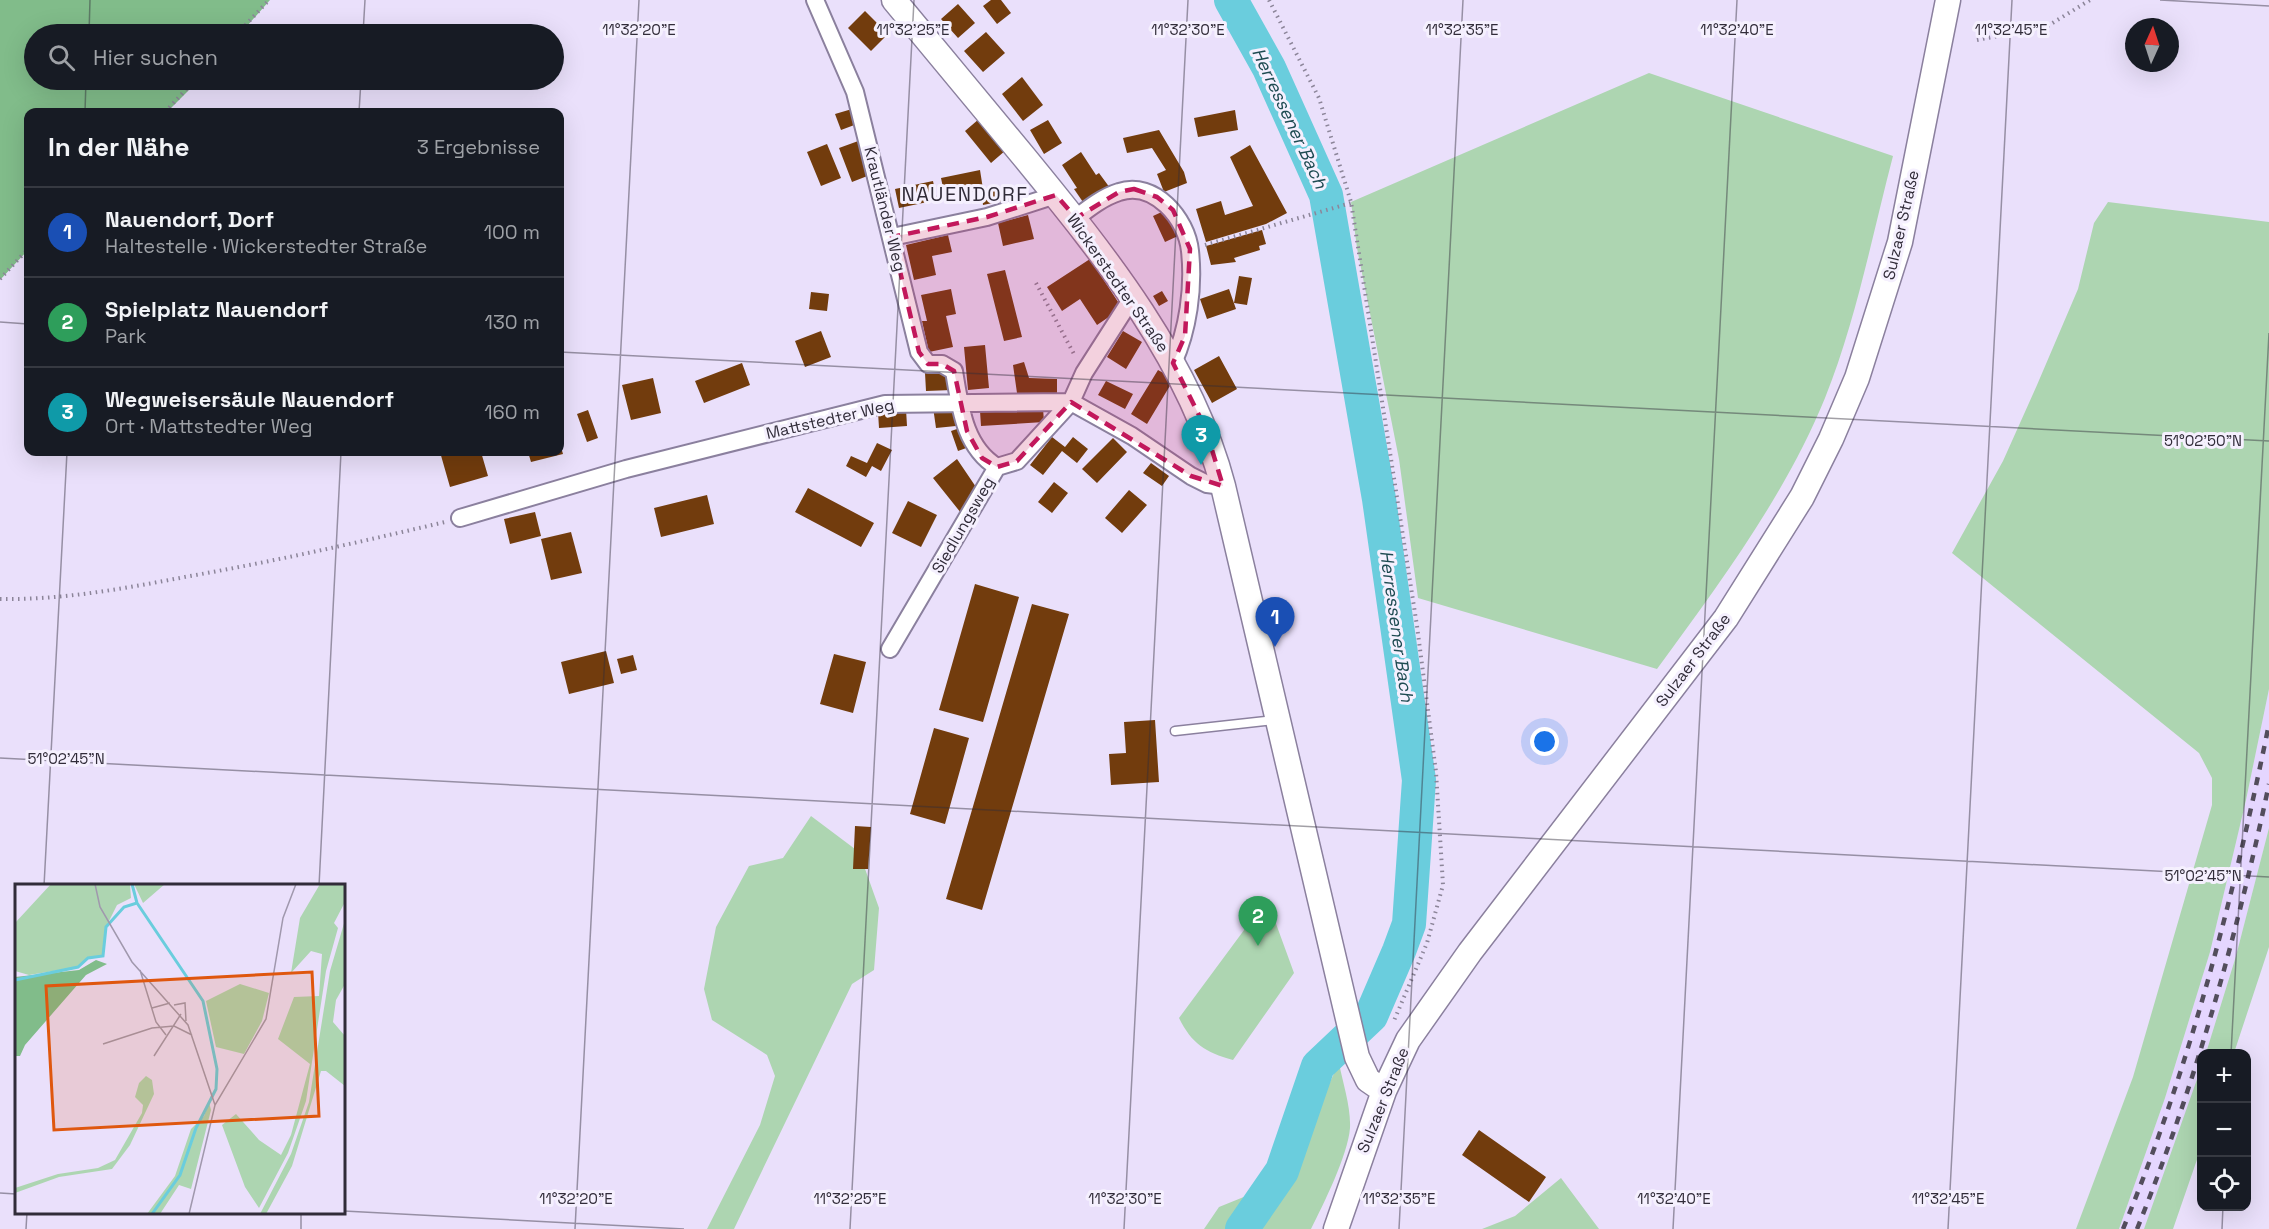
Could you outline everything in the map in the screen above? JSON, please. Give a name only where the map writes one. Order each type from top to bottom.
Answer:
[{"type":"main road","name":"Wickerstedter Straße","points":[[894,0],[1076,219],[1132,298],[1173,363],[1205,427],[1223,486],[1357,1057],[1368,1080],[1384,1090]]},
{"type":"main road","name":"Sulzaer Straße","points":[[1336,1229],[1384,1090],[1408,1040],[1470,952],[1726,618],[1802,497],[1831,439],[1857,378],[1900,242],[1948,0]]},
{"type":"street","name":"Krautländer Weg","points":[[815,0],[855,92],[919,352],[928,364],[942,364],[954,371],[959,402]]},
{"type":"street","points":[[1076,219],[1092,206],[1119,192],[1134,189],[1157,197],[1173,210],[1190,249],[1185,336],[1173,363]]},
{"type":"street","points":[[892,237],[987,217],[1056,195]]},
{"type":"street","name":"Siedlungsweg","points":[[890,649],[997,467],[1017,461],[1071,402],[1084,373],[1132,298]]},
{"type":"street","points":[[959,402],[967,431],[982,458],[997,467]]},
{"type":"street","name":"Mattstedter Weg","points":[[460,518],[626,469],[885,404],[1071,402],[1132,436],[1191,476],[1207,484],[1223,486]]},
{"type":"lane","points":[[1174,731],[1277,720]]},
{"type":"path","points":[[246,24],[269,0]]},
{"type":"path","points":[[1269,0],[1319,98],[1351,202],[1417,626],[1436,772],[1443,885],[1427,943],[1390,1029]]},
{"type":"path","points":[[1977,40],[2046,27],[2091,0]]},
{"type":"path","points":[[169,108],[186,90]]},
{"type":"path","points":[[1190,249],[1351,202]]},
{"type":"path","points":[[0,279],[24,253]]},
{"type":"path","points":[[1036,283],[1084,373]]},
{"type":"path","points":[[0,599],[79,596],[157,583],[320,553],[460,518]]},
{"type":"highlighted area","points":[[1134,189],[1157,197],[1173,210],[1190,249],[1191,270],[1185,336],[1173,363],[1205,427],[1223,486],[1191,476],[1071,402],[1017,461],[997,467],[982,458],[967,431],[954,371],[942,364],[928,364],[919,352],[892,237],[987,217],[1056,195],[1076,218],[1119,192]]},
{"type":"shaded area","points":[[2269,689],[2269,828],[2236,956],[2207,1049],[2197,1049],[2197,1082],[2191,1103],[2144,1229],[2119,1229],[2165,1098],[2210,952],[2246,800]]},
{"type":"green space","points":[[0,0],[270,0],[249,24],[24,24],[24,90],[189,90],[171,108],[24,108],[24,254],[0,280]]},
{"type":"green space","points":[[1649,73],[1893,156],[1846,339],[1825,398],[1809,434],[1771,504],[1704,605],[1657,669],[1418,598],[1399,459],[1357,248],[1351,202]]},
{"type":"green space","points":[[2108,202],[2269,222],[2269,689],[2246,800],[2210,952],[2165,1098],[2119,1229],[2076,1229],[2133,1077],[2212,805],[2212,778],[2199,753],[1952,553],[2003,461],[2037,385],[2078,289],[2094,223]]},
{"type":"green space","points":[[811,816],[859,852],[879,908],[874,970],[852,984],[734,1229],[707,1229],[760,1125],[775,1076],[767,1055],[712,1020],[704,989],[716,927],[749,866],[783,858]]},
{"type":"green space","points":[[2269,828],[2269,947],[2235,1049],[2207,1049],[2236,956]]},
{"type":"green space","points":[[1267,899],[1294,973],[1233,1060],[1200,1046],[1194,1041],[1179,1018]]},
{"type":"green space","points":[[1339,1063],[1350,1128],[1345,1152],[1311,1229],[1204,1229],[1219,1207],[1283,1181]]},
{"type":"green space","points":[[2197,1079],[2197,1160],[2173,1229],[2144,1229]]},
{"type":"green space","points":[[1561,1178],[1599,1229],[1482,1229],[1515,1216]]},
{"type":"building","points":[[991,0],[1001,0],[1011,13],[997,24],[983,6]]},
{"type":"building","points":[[958,4],[975,23],[958,38],[941,19]]},
{"type":"building","points":[[865,11],[888,34],[871,51],[848,28]]},
{"type":"building","points":[[986,32],[1005,53],[983,72],[964,51]]},
{"type":"building","points":[[1022,77],[1043,105],[1023,121],[1002,94]]},
{"type":"building","points":[[852,109],[857,124],[841,130],[835,114]]},
{"type":"building","points":[[1235,110],[1238,130],[1198,137],[1194,118]]},
{"type":"building","points":[[979,119],[1006,150],[991,163],[965,131]]},
{"type":"building","points":[[1048,120],[1062,143],[1044,154],[1030,130]]},
{"type":"building","points":[[1159,130],[1184,172],[1187,183],[1164,192],[1157,174],[1166,170],[1152,148],[1127,153],[1123,138]]},
{"type":"building","points":[[861,140],[875,173],[852,182],[839,148]]},
{"type":"building","points":[[827,144],[841,178],[821,186],[807,152]]},
{"type":"building","points":[[1250,145],[1287,213],[1266,224],[1206,242],[1196,209],[1221,201],[1225,215],[1253,206],[1230,157]]},
{"type":"building","points":[[1081,152],[1096,175],[1099,173],[1110,188],[1085,205],[1062,165]]},
{"type":"building","points":[[980,170],[983,189],[945,197],[941,178]]},
{"type":"building","points":[[933,181],[937,200],[899,208],[895,189]]},
{"type":"building","points":[[1010,186],[1012,199],[983,205],[981,192]]},
{"type":"building","points":[[1166,210],[1178,236],[1165,242],[1153,216]]},
{"type":"building","points":[[1028,215],[1034,239],[1003,246],[998,223]]},
{"type":"building","points":[[1262,230],[1266,244],[1259,246],[1260,250],[1234,258],[1236,262],[1211,265],[1206,246]]},
{"type":"building","points":[[948,235],[952,252],[932,256],[936,275],[914,280],[906,245]]},
{"type":"building","points":[[1090,259],[1122,308],[1097,325],[1080,299],[1062,311],[1047,287]]},
{"type":"building","points":[[1005,270],[1022,337],[1004,341],[987,274]]},
{"type":"building","points":[[1239,276],[1252,278],[1247,305],[1234,303]]},
{"type":"building","points":[[951,289],[956,314],[946,316],[953,347],[929,352],[922,321],[927,321],[921,295]]},
{"type":"building","points":[[1229,289],[1236,309],[1207,319],[1200,299]]},
{"type":"building","points":[[1162,291],[1168,301],[1159,306],[1153,296]]},
{"type":"building","points":[[811,292],[829,294],[827,311],[809,309]]},
{"type":"building","points":[[821,331],[831,357],[805,367],[795,341]]},
{"type":"building","points":[[1123,331],[1142,342],[1126,369],[1107,357]]},
{"type":"building","points":[[985,345],[989,388],[968,390],[964,347]]},
{"type":"building","points":[[1219,356],[1237,389],[1212,403],[1194,370]]},
{"type":"building","points":[[1024,362],[1029,378],[1057,379],[1057,394],[1017,393],[1013,365]]},
{"type":"building","points":[[742,363],[750,385],[704,403],[695,381]]},
{"type":"building","points":[[1158,370],[1174,379],[1147,424],[1131,414]]},
{"type":"building","points":[[950,371],[952,390],[926,391],[925,373]]},
{"type":"building","points":[[653,378],[661,413],[631,420],[622,385]]},
{"type":"building","points":[[1106,381],[1133,394],[1125,409],[1098,395]]},
{"type":"building","points":[[954,405],[956,426],[936,428],[933,407]]},
{"type":"building","points":[[1043,408],[1044,422],[981,426],[980,411]]},
{"type":"building","points":[[906,409],[907,426],[879,428],[878,412]]},
{"type":"building","points":[[588,410],[598,438],[587,442],[577,414]]},
{"type":"building","points":[[963,427],[969,447],[958,451],[951,431]]},
{"type":"building","points":[[1052,437],[1065,447],[1073,437],[1088,449],[1077,463],[1062,451],[1043,475],[1030,465]]},
{"type":"building","points":[[1113,438],[1127,452],[1097,483],[1082,469]]},
{"type":"building","points":[[877,443],[892,450],[881,471],[872,466],[866,477],[846,466],[851,456],[867,463]]},
{"type":"building","points":[[441,456],[482,456],[488,476],[450,487]]},
{"type":"building","points":[[529,456],[555,456],[531,462]]},
{"type":"building","points":[[957,459],[978,490],[961,513],[933,478]]},
{"type":"building","points":[[1151,463],[1169,476],[1162,486],[1143,473]]},
{"type":"building","points":[[1054,482],[1068,493],[1052,513],[1038,502]]},
{"type":"building","points":[[808,488],[874,523],[861,547],[795,512]]},
{"type":"building","points":[[1129,490],[1147,505],[1122,533],[1105,518]]},
{"type":"building","points":[[707,495],[714,524],[661,537],[654,508]]},
{"type":"building","points":[[908,501],[937,515],[921,547],[892,533]]},
{"type":"building","points":[[535,512],[541,536],[510,544],[504,519]]},
{"type":"building","points":[[571,532],[582,573],[551,580],[541,539]]},
{"type":"building","points":[[975,584],[1019,597],[983,722],[939,710]]},
{"type":"building","points":[[1032,604],[1069,614],[982,910],[946,899]]},
{"type":"building","points":[[606,651],[614,683],[569,694],[561,662]]},
{"type":"building","points":[[834,654],[866,662],[853,713],[820,704]]},
{"type":"building","points":[[633,655],[637,670],[621,674],[617,659]]},
{"type":"building","points":[[1155,720],[1159,782],[1111,785],[1109,754],[1126,753],[1124,722]]},
{"type":"building","points":[[934,728],[969,738],[945,824],[910,814]]},
{"type":"building","points":[[855,826],[871,827],[868,869],[853,869]]},
{"type":"building","points":[[1479,1130],[1546,1177],[1529,1202],[1462,1155]]},
{"type":"waterway","name":"Herressener Bach","points":[[1231,0],[1269,68],[1326,195],[1379,499],[1419,780],[1409,924],[1399,951],[1371,1016],[1318,1066],[1282,1171],[1242,1229]]},
{"type":"railway","points":[[2123,1229],[2169,1106],[2208,980],[2241,852],[2269,724]]},
{"type":"railway","points":[[2137,1229],[2178,1120],[2213,1010],[2257,841],[2269,784]]},
{"type":"place","name":"Wegweisersäule Nauendorf","points":[[1201,465]]},
{"type":"place","name":"Nauendorf, Dorf","points":[[1275,647]]},
{"type":"place","name":"Spielplatz Nauendorf","points":[[1258,946]]},
{"type":"district","name":"NAUENDORF","points":[[965,194]]}]
